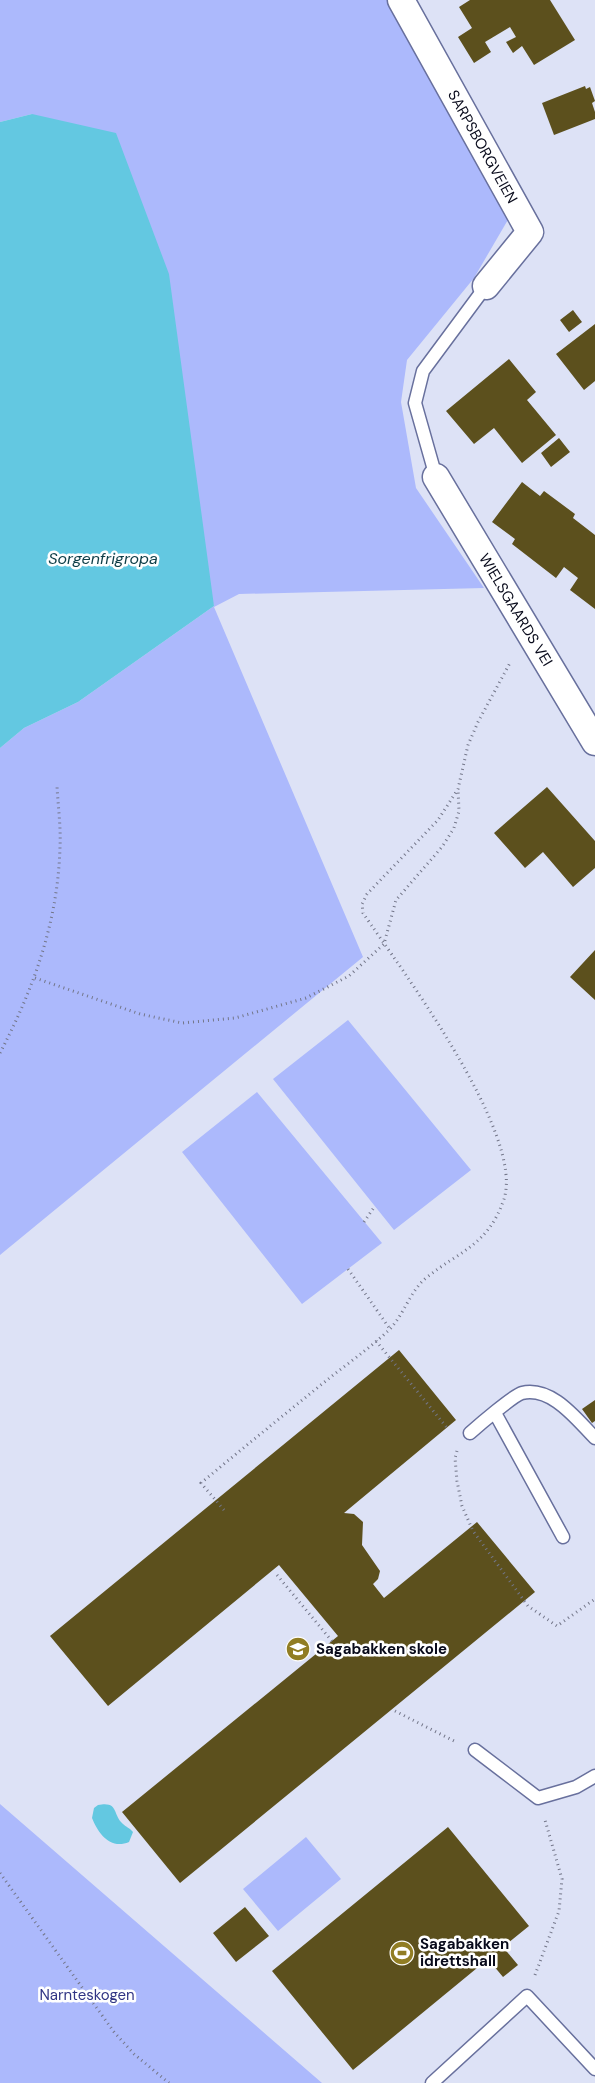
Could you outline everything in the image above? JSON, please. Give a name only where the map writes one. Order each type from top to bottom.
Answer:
[{"type":"street","name":"SARPSBORGVEIEN","points":[[401,0],[530,232],[486,286]]},
{"type":"street","name":"WIELSGAARDS VEI","points":[[436,477],[595,742]]},
{"type":"lane","points":[[436,477],[415,403],[423,371],[486,286]]},
{"type":"lane","points":[[470,1433],[522,1393],[543,1394],[568,1410],[595,1438]]},
{"type":"lane","points":[[495,1413],[563,1537]]},
{"type":"lane","points":[[475,1750],[538,1798],[576,1787],[595,1776]]},
{"type":"lane","points":[[432,2083],[527,1996],[595,2069]]},
{"type":"path","points":[[35,978],[140,1014],[182,1023],[236,1018],[289,1001],[306,998],[349,976],[384,944],[396,900],[442,847],[454,828],[459,811],[458,789],[468,744],[528,630]]},
{"type":"path","points":[[0,1053],[35,978],[46,942],[58,877],[60,845],[57,786]]},
{"type":"path","points":[[224,1510],[201,1483],[390,1329],[425,1279],[460,1256],[487,1232],[504,1199],[507,1181],[505,1162],[493,1125],[471,1080],[448,1039],[363,914],[362,904],[367,894],[438,820],[458,789]]},
{"type":"path","points":[[364,1222],[375,1206]]},
{"type":"path","points":[[348,1269],[390,1329]]},
{"type":"path","points":[[376,1341],[459,1444]]},
{"type":"path","points":[[470,1433],[459,1444],[455,1458],[462,1506],[474,1531],[528,1606],[557,1626],[595,1599]]},
{"type":"path","points":[[277,1575],[336,1646]]},
{"type":"path","points":[[395,1712],[475,1750]]},
{"type":"path","points":[[527,1996],[559,1911],[562,1879],[538,1798]]},
{"type":"path","points":[[0,1874],[114,2032],[134,2054],[169,2083]]},
{"type":"green space","points":[[0,0],[398,0],[509,218],[474,278],[407,360],[401,402],[416,488],[484,588],[239,594],[214,607],[363,957],[0,1255],[0,748],[24,728],[78,702],[214,606],[32,114],[0,122]]},
{"type":"green space","points":[[348,1020],[471,1170],[394,1230],[273,1079]]},
{"type":"green space","points":[[257,1092],[382,1243],[302,1304],[182,1152]]},
{"type":"green space","name":"Narnteskogen","points":[[0,1804],[322,2083],[0,2083]]},
{"type":"green space","points":[[306,1837],[341,1879],[278,1931],[243,1889]]},
{"type":"water","name":"Sorgenfrigropa","points":[[32,114],[116,133],[169,274],[214,606],[78,702],[24,728],[0,748],[0,122]]},
{"type":"water","points":[[105,1804],[112,1807],[124,1825],[131,1829],[133,1832],[129,1842],[116,1844],[101,1834],[92,1818],[94,1808]]},
{"type":"building","points":[[470,0],[550,0],[575,40],[534,65],[522,46],[513,53],[506,42],[516,37],[510,27],[485,42],[491,52],[474,63],[458,37],[472,28],[459,7]]},
{"type":"building","points":[[585,86],[586,89],[590,87],[595,101],[592,103],[595,119],[554,135],[542,103]]},
{"type":"building","points":[[573,310],[582,322],[569,332],[560,320]]},
{"type":"building","points":[[595,324],[595,381],[584,390],[556,354]]},
{"type":"building","points":[[509,359],[536,392],[527,400],[556,435],[522,463],[494,428],[474,444],[446,411]]},
{"type":"building","points":[[559,438],[570,452],[551,467],[541,453]]},
{"type":"building","points":[[522,482],[540,496],[544,491],[575,514],[573,518],[595,535],[595,609],[570,590],[578,578],[564,567],[556,578],[512,544],[515,539],[492,522]]},
{"type":"building","points":[[547,787],[595,841],[595,868],[573,887],[543,852],[525,868],[494,833]]},
{"type":"building","points":[[595,950],[595,1000],[570,977]]},
{"type":"building","points":[[399,1350],[456,1420],[344,1513],[354,1514],[363,1522],[362,1545],[380,1571],[378,1579],[373,1584],[384,1598],[477,1522],[535,1592],[180,1883],[122,1812],[338,1636],[279,1565],[108,1706],[50,1636]]},
{"type":"building","points":[[595,1400],[595,1421],[592,1423],[582,1409]]},
{"type":"building","name":"Sagabakken idrettshall","points":[[448,1827],[529,1926],[503,1947],[518,1965],[503,1977],[488,1959],[353,2070],[272,1971]]},
{"type":"building","points":[[245,1907],[269,1936],[236,1962],[213,1933]]},
{"type":"place","name":"Sagabakken skole","points":[[298,1649]]},
{"type":"place","name":"Sagabakken idrettshall","points":[[402,1953]]}]
